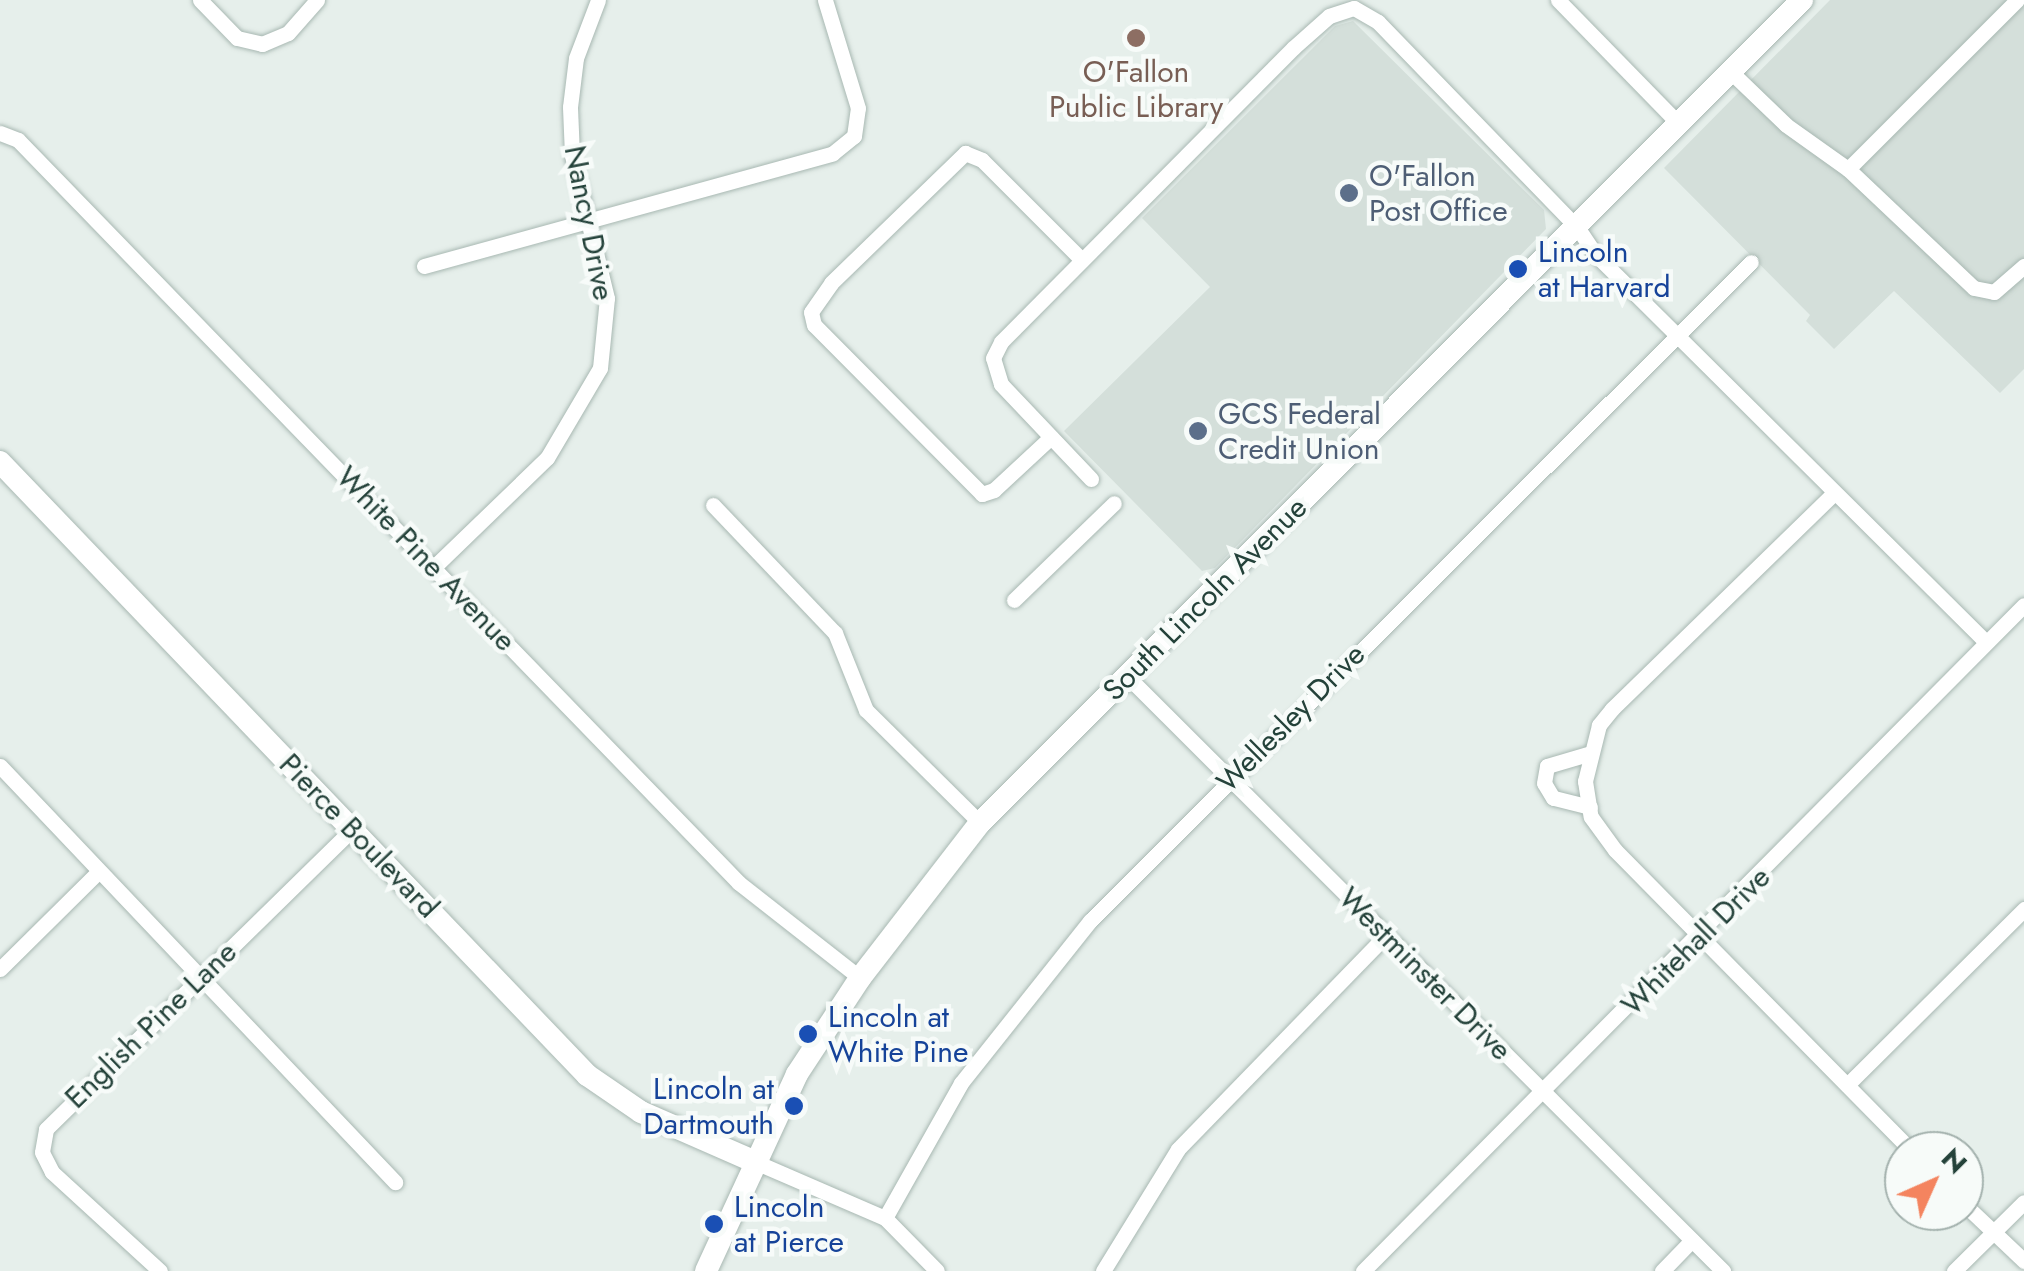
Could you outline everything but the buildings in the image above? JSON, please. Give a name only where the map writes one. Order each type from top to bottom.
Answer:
[{"type":"main road","name":"South Lincoln Avenue","points":[[706,1271],[753,1161],[797,1074],[860,978],[980,823],[1802,0]]},
{"type":"main road","name":"Pierce Boulevard","points":[[0,462],[588,1074],[641,1112],[753,1161]]},
{"type":"street","points":[[200,0],[237,38],[262,44],[288,33],[317,0]]},
{"type":"street","name":"Nancy Drive","points":[[434,567],[547,458],[600,368],[607,298],[572,155],[570,107],[576,58],[598,0]]},
{"type":"street","points":[[424,266],[833,153],[854,136],[858,108],[825,0]]},
{"type":"street","points":[[1558,0],[1678,124]]},
{"type":"street","points":[[1848,168],[2017,0]]},
{"type":"street","points":[[1091,480],[1001,384],[993,358],[1001,342],[1317,26],[1354,8],[1378,22],[1576,227],[1596,256],[1986,642]]},
{"type":"street","points":[[1731,72],[1786,125],[1848,168],[1974,288],[1994,292],[2024,266]]},
{"type":"street","name":"White Pine Avenue","points":[[0,133],[31,154],[739,883],[860,978]]},
{"type":"street","points":[[1051,437],[994,490],[982,494],[814,325],[812,312],[831,283],[965,152],[982,160],[1082,260]]},
{"type":"street","name":"Wellesley Drive","points":[[885,1218],[961,1083],[1010,1014],[1228,779],[1751,262]]},
{"type":"street","points":[[1834,493],[1612,709],[1591,753],[1585,781],[1590,807],[1615,850],[1892,1131]]},
{"type":"street","points":[[1014,600],[1114,503]]},
{"type":"street","points":[[713,505],[835,633],[866,710],[980,823]]},
{"type":"street","name":"Whitehall Drive","points":[[1363,1271],[1702,936],[2024,605]]},
{"type":"street","name":"Westminster Drive","points":[[1128,676],[1723,1271]]},
{"type":"street","points":[[1590,807],[1554,798],[1544,782],[1546,766],[1591,753]]},
{"type":"street","points":[[0,766],[395,1182]]},
{"type":"street","name":"English Pine Lane","points":[[160,1271],[52,1172],[43,1140],[64,1106],[202,979],[352,829]]},
{"type":"street","points":[[0,969],[100,871]]},
{"type":"street","points":[[1847,1085],[2024,909]]},
{"type":"street","points":[[1102,1271],[1178,1149],[1386,935]]},
{"type":"street","points":[[753,1161],[885,1218],[937,1271]]},
{"type":"street","points":[[1954,1271],[2024,1202]]},
{"type":"street","points":[[1984,1224],[2024,1261]]},
{"type":"street","points":[[1662,1271],[1692,1240]]},
{"type":"shaded area","points":[[1830,0],[2024,0],[2024,369],[2000,393],[1894,291],[1834,349],[1806,321],[1810,315],[1664,168]]},
{"type":"shaded area","points":[[1353,21],[1544,210],[1546,229],[1215,568],[1202,571],[1064,431],[1210,287],[1142,218],[1335,26]]},
{"type":"place","name":"O'Fallon Public Library","points":[[1136,38]]},
{"type":"place","name":"O'Fallon Post Office","points":[[1349,193]]},
{"type":"place","name":"Lincoln at Harvard","points":[[1518,269]]},
{"type":"place","name":"GCS Federal Credit Union","points":[[1198,431]]},
{"type":"place","name":"Lincoln at White Pine","points":[[808,1034]]},
{"type":"place","name":"Lincoln at Dartmouth","points":[[794,1106]]},
{"type":"place","name":"Lincoln at Pierce","points":[[714,1224]]}]
